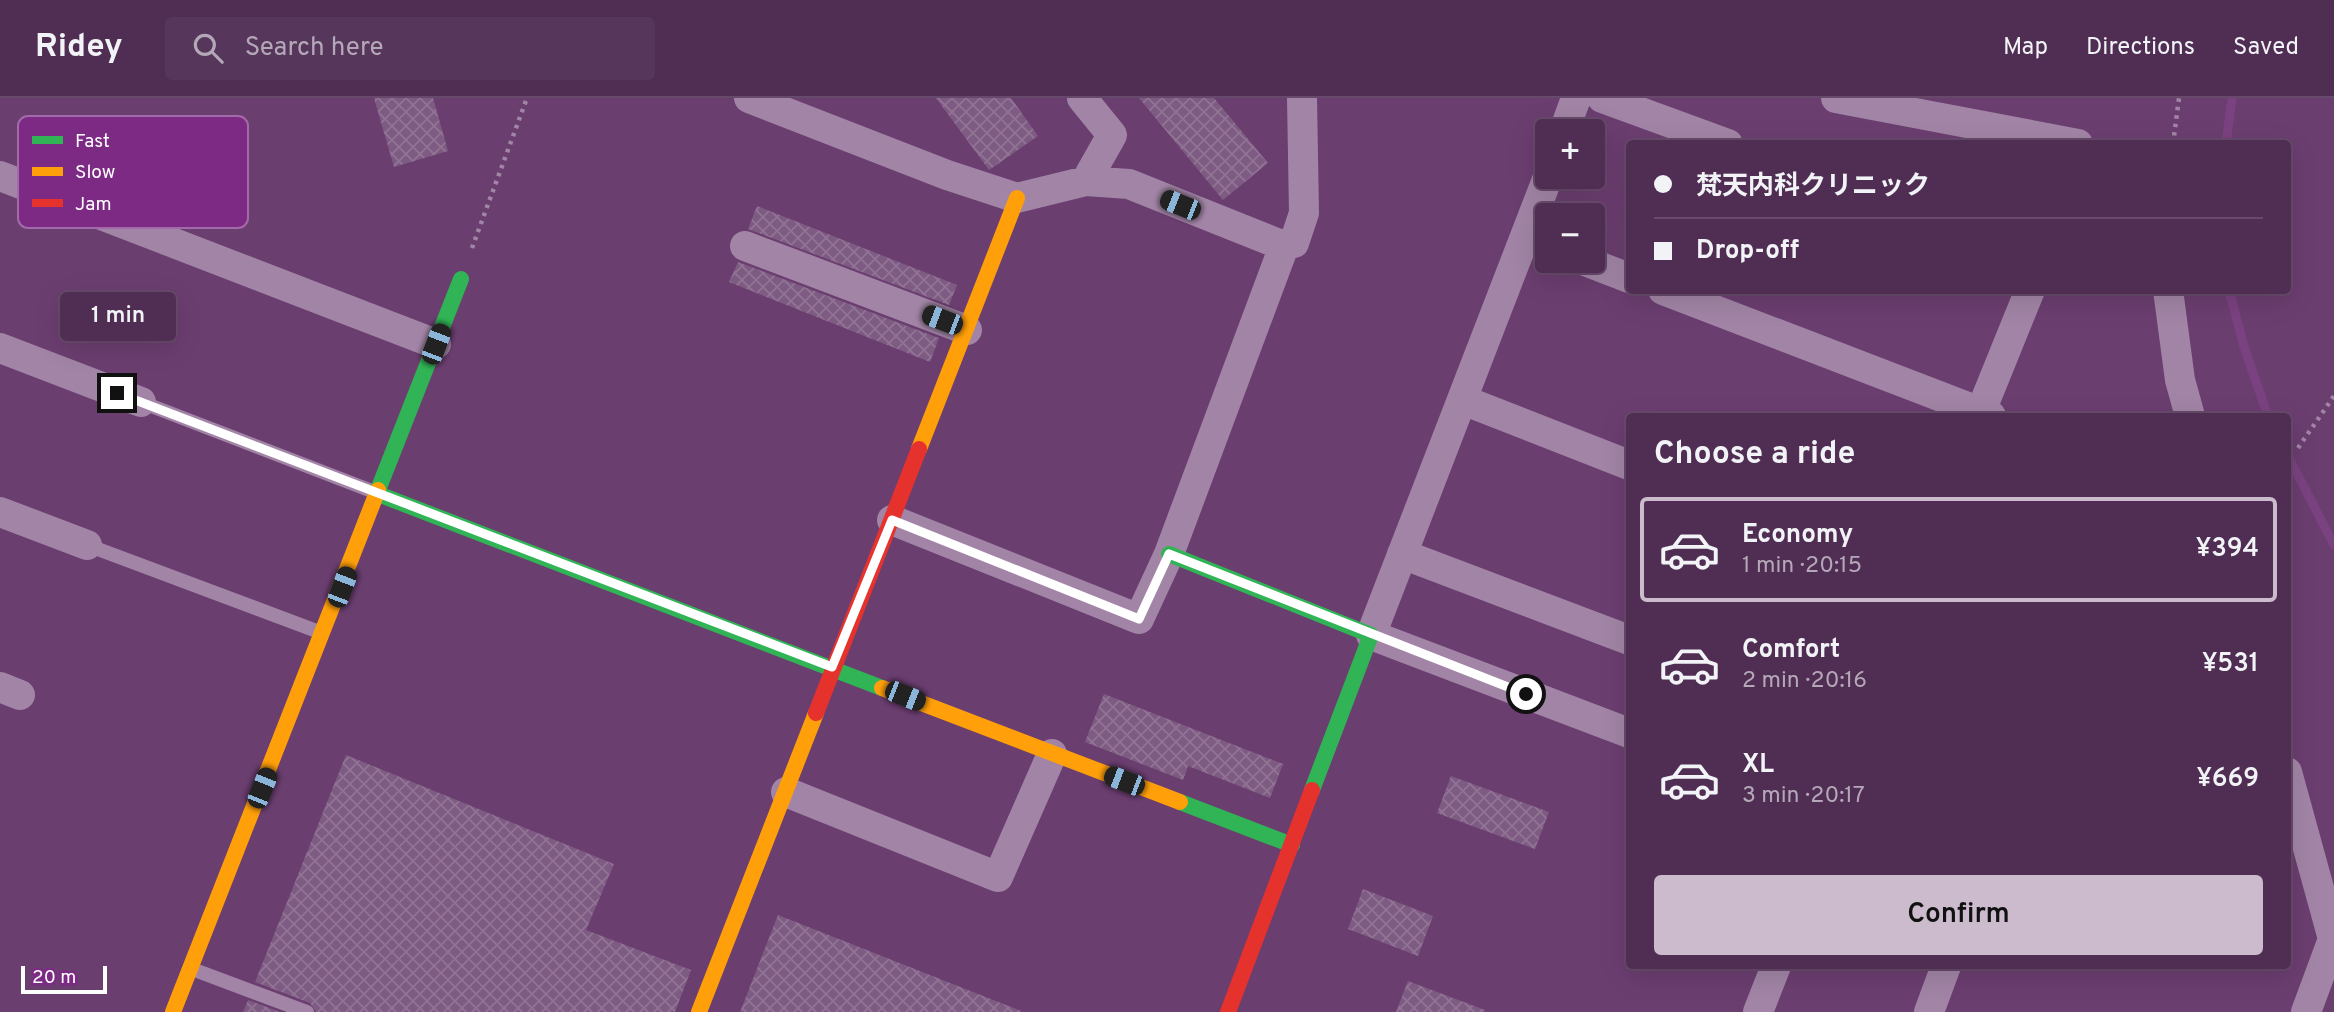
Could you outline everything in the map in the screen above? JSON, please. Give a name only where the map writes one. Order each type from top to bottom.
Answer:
[{"type":"street","points":[[749,98],[947,176],[1017,198],[1086,181],[1129,184],[1284,246],[1294,243],[1304,213],[1302,98]]},
{"type":"street","points":[[1082,98],[1112,135],[1086,181]]},
{"type":"street","points":[[1568,119],[1576,98]]},
{"type":"street","points":[[1602,98],[1717,140]]},
{"type":"street","points":[[1836,98],[2057,140]]},
{"type":"street","points":[[0,176],[18,183]]},
{"type":"street","points":[[699,1012],[1017,198]]},
{"type":"street","points":[[135,228],[436,344]]},
{"type":"street","points":[[1228,1012],[1462,400],[1535,244]]},
{"type":"street","points":[[745,246],[967,330]]},
{"type":"street","points":[[892,520],[1139,619],[1169,554],[1284,246]]},
{"type":"street","points":[[1605,269],[1626,277]]},
{"type":"street","points":[[173,1012],[461,279]]},
{"type":"street","points":[[1673,294],[1979,413]]},
{"type":"street","points":[[1985,413],[2029,294]]},
{"type":"street","points":[[2169,294],[2180,380],[2189,413]]},
{"type":"street","points":[[0,348],[141,402]]},
{"type":"street","points":[[1462,400],[1626,464]]},
{"type":"street","points":[[378,494],[1292,845]]},
{"type":"street","points":[[0,512],[87,545]]},
{"type":"street","points":[[1169,554],[1371,635],[1626,732]]},
{"type":"street","points":[[1402,554],[1626,639]]},
{"type":"street","points":[[786,792],[998,877],[1052,754]]},
{"type":"street","points":[[2291,786],[2334,940],[2306,1012]]},
{"type":"street","points":[[1758,1012],[1775,969]]},
{"type":"street","points":[[1929,1012],[1945,969]]},
{"type":"lane","points":[[141,402],[378,494]]},
{"type":"lane","points":[[87,545],[323,634]]},
{"type":"lane","points":[[190,969],[307,1012]]},
{"type":"path","points":[[461,279],[527,98]]},
{"type":"path","points":[[2174,140],[2179,98]]},
{"type":"path","points":[[2298,448],[2334,396]]},
{"type":"building","points":[[374,98],[433,98],[448,151],[394,167]]},
{"type":"building","points":[[936,98],[1011,98],[1038,136],[989,170]]},
{"type":"building","points":[[1139,98],[1214,98],[1268,163],[1223,200]]},
{"type":"building","points":[[757,206],[957,285],[949,305],[748,229]]},
{"type":"building","points":[[738,262],[939,338],[930,362],[729,282]]},
{"type":"building","points":[[1104,694],[1283,764],[1270,798],[1188,766],[1183,780],[1085,742]]},
{"type":"building","points":[[346,755],[614,864],[586,930],[691,970],[675,1012],[316,1012],[310,1003],[255,982]]},
{"type":"building","points":[[1451,776],[1549,812],[1535,849],[1437,813]]},
{"type":"building","points":[[1363,889],[1433,916],[1418,956],[1348,929]]},
{"type":"building","points":[[778,915],[1021,1011],[740,1012]]},
{"type":"building","points":[[1408,981],[1485,1010],[1396,1012]]},
{"type":"building","points":[[248,1000],[280,1012],[243,1012]]},
{"type":"waterway","points":[[2227,140],[2232,98]]},
{"type":"waterway","points":[[2230,294],[2245,350],[2267,413]]},
{"type":"waterway","points":[[2291,462],[2334,545]]},
{"type":"traffic: fast","points":[[378,490],[461,279]]},
{"type":"traffic: fast","points":[[378,494],[882,688]]},
{"type":"traffic: fast","points":[[1169,554],[1371,635],[1312,790]]},
{"type":"traffic: fast","points":[[1180,802],[1292,845]]},
{"type":"traffic: slow","points":[[919,449],[1017,198]]},
{"type":"traffic: slow","points":[[173,1012],[378,490]]},
{"type":"traffic: slow","points":[[882,688],[1180,802]]},
{"type":"traffic: slow","points":[[699,1012],[816,713]]},
{"type":"traffic: jam","points":[[816,713],[919,449]]},
{"type":"traffic: jam","points":[[1228,1012],[1312,790]]},
{"type":"route","points":[[117,393],[832,667],[892,520],[1139,619],[1169,554],[1526,694]]}]
